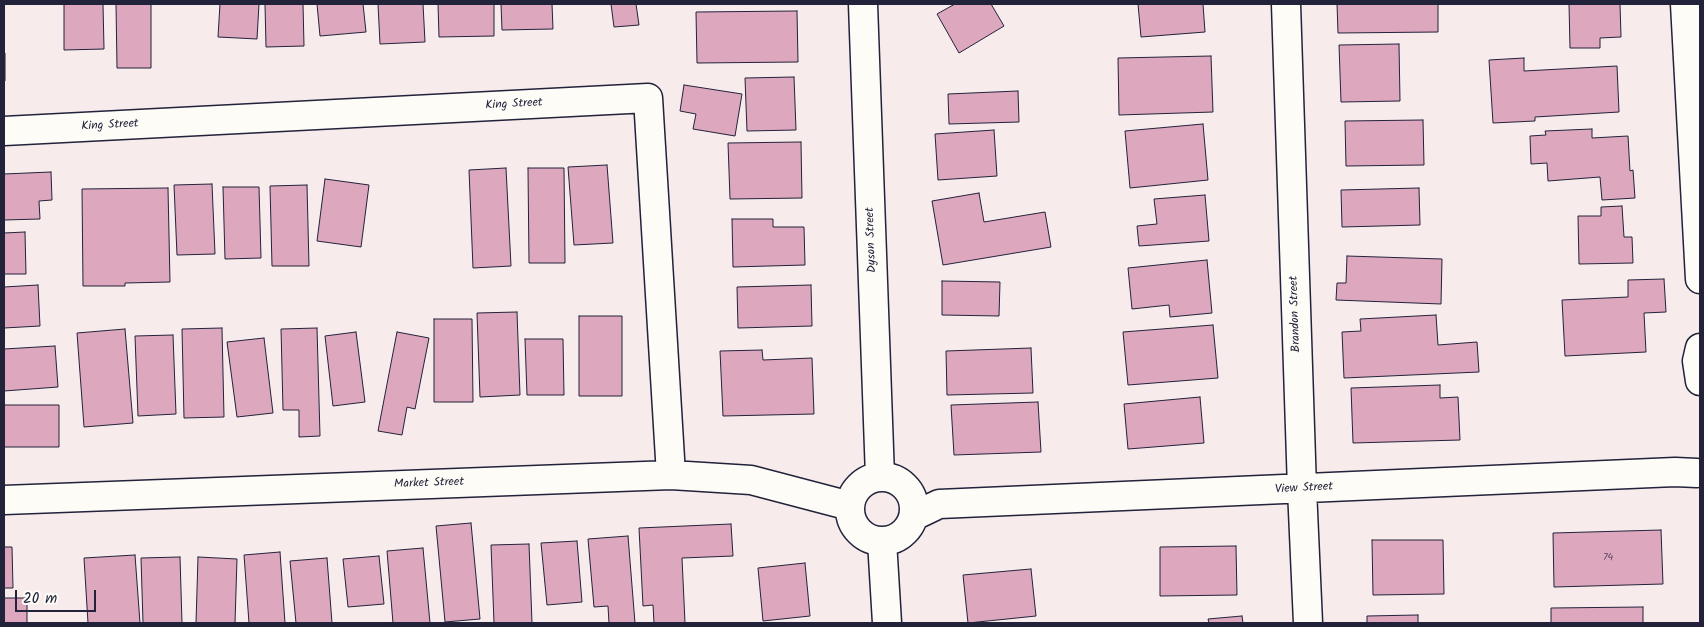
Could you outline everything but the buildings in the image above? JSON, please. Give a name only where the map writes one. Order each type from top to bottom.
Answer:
[{"type":"street","name":"Dyson Street","points":[[863,4],[880,477]]},
{"type":"street","name":"Brandon Street","points":[[1286,4],[1308,623]]},
{"type":"street","points":[[1686,4],[1700,279]]},
{"type":"street","name":"King Street","points":[[4,131],[648,98],[671,475]]},
{"type":"street","points":[[1700,348],[1697,361],[1700,381]]},
{"type":"street","name":"View Street","points":[[914,516],[939,504],[1665,473],[1699,477]]},
{"type":"street","name":"Market Street","points":[[4,500],[671,475],[751,480],[850,506]]},
{"type":"street","points":[[880,477],[900,482],[913,498],[914,516],[907,529],[894,539],[882,541],[865,536],[852,521],[850,506],[855,492],[866,481],[880,477]]},
{"type":"street","points":[[882,541],[887,623]]}]
